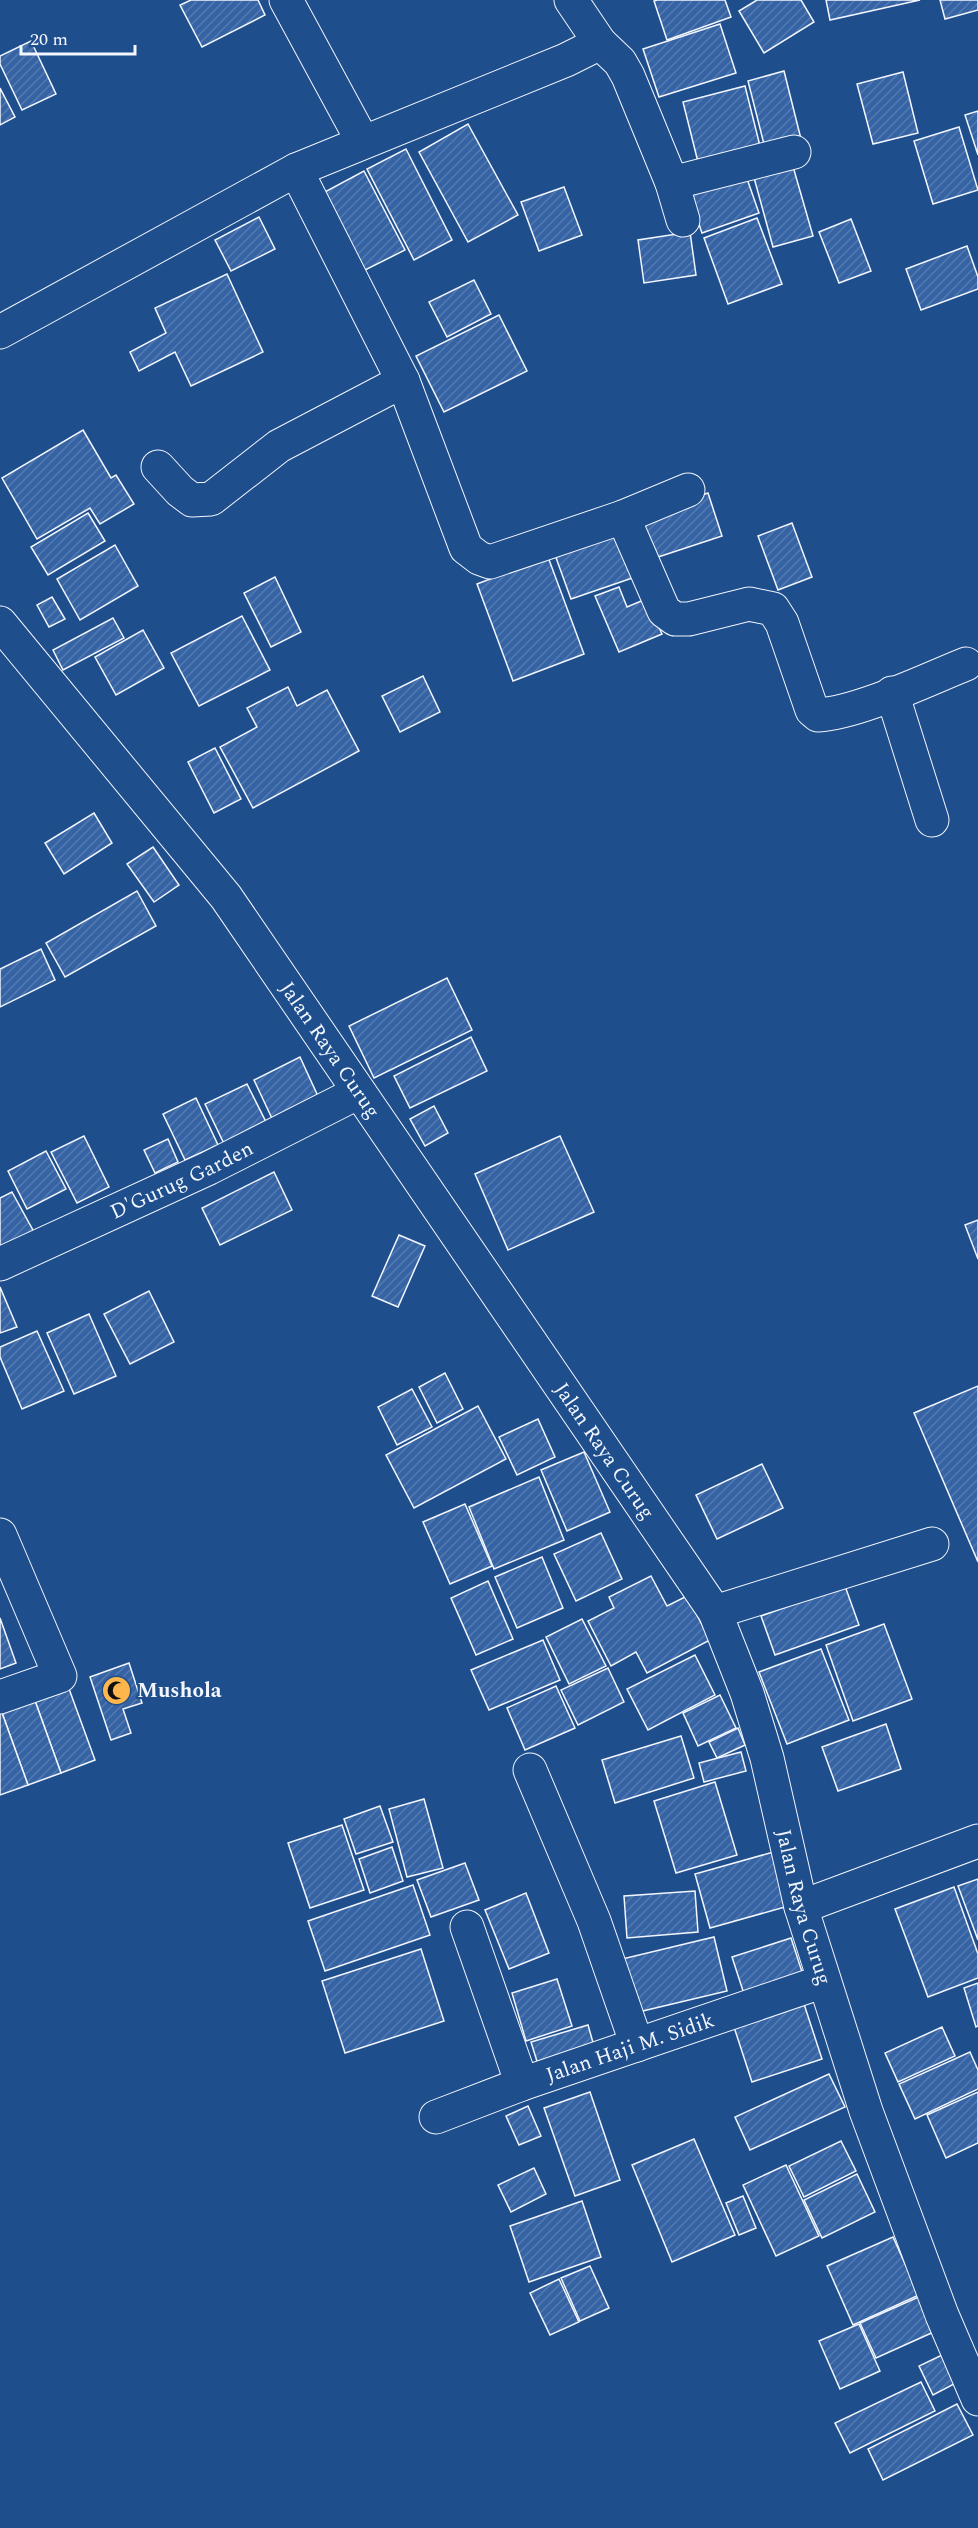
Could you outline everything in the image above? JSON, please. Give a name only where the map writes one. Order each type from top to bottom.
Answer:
[{"type":"street","points":[[286,0],[363,142]]},
{"type":"street","points":[[571,0],[600,43],[620,62],[628,76],[672,183],[683,220]]},
{"type":"street","points":[[0,332],[296,170],[566,60],[600,43]]},
{"type":"street","points":[[672,183],[794,152]]},
{"type":"street","points":[[296,170],[403,381],[466,548],[478,558],[490,562],[623,517],[688,490]]},
{"type":"street","points":[[158,467],[180,491],[192,500],[211,500],[279,446],[403,381]]},
{"type":"street","points":[[623,517],[664,611],[675,620],[689,619],[749,604],[773,609],[782,623],[812,710],[818,715],[832,714],[966,664]]},
{"type":"street","name":"Jalan Raya Curug","points":[[0,623],[226,897],[715,1612],[754,1715],[801,1907],[866,2110],[942,2315],[978,2399]]},
{"type":"street","points":[[892,693],[932,820]]},
{"type":"street","name":"D'Gurug Garden","points":[[0,1264],[209,1168],[359,1092]]},
{"type":"street","points":[[0,1535],[60,1676],[0,1697]]},
{"type":"street","points":[[715,1612],[932,1544]]},
{"type":"street","points":[[530,1770],[594,1921],[637,2045]]},
{"type":"street","points":[[801,1907],[978,1841]]},
{"type":"street","points":[[467,1926],[522,2084]]},
{"type":"street","name":"Jalan Haji M. Sidik","points":[[436,2117],[522,2084],[824,1981]]},
{"type":"building","points":[[191,0],[258,0],[265,15],[202,47],[180,5]]},
{"type":"building","points":[[725,0],[731,17],[667,40],[654,1]]},
{"type":"building","points":[[757,0],[801,0],[814,22],[764,53],[739,11]]},
{"type":"building","points":[[826,0],[920,0],[830,20]]},
{"type":"building","points":[[940,0],[978,0],[978,10],[945,19]]},
{"type":"building","points":[[720,24],[736,73],[659,97],[643,49]]},
{"type":"building","points":[[31,41],[56,94],[22,110],[0,64],[0,56]]},
{"type":"building","points":[[784,71],[802,143],[766,152],[748,81]]},
{"type":"building","points":[[903,72],[918,133],[873,144],[857,84]]},
{"type":"building","points":[[745,86],[762,154],[700,170],[683,102]]},
{"type":"building","points":[[0,88],[15,117],[0,125]]},
{"type":"building","points":[[978,111],[978,155],[965,115]]},
{"type":"building","points":[[468,124],[518,215],[468,242],[419,152]]},
{"type":"building","points":[[959,127],[978,190],[933,204],[914,141]]},
{"type":"building","points":[[406,149],[452,240],[414,260],[367,169]]},
{"type":"building","points":[[792,163],[813,236],[773,247],[753,174]]},
{"type":"building","points":[[364,171],[405,250],[361,272],[321,194]]},
{"type":"building","points":[[745,173],[759,213],[702,233],[688,193]]},
{"type":"building","points":[[564,187],[582,235],[539,251],[521,202]]},
{"type":"building","points":[[259,217],[275,249],[231,271],[215,240]]},
{"type":"building","points":[[757,218],[782,284],[728,304],[704,238]]},
{"type":"building","points":[[851,219],[871,271],[839,283],[819,232]]},
{"type":"building","points":[[690,232],[696,275],[644,283],[638,240]]},
{"type":"building","points":[[967,246],[978,277],[978,289],[921,310],[906,269]]},
{"type":"building","points":[[227,274],[263,352],[191,386],[175,352],[139,371],[130,352],[166,333],[155,308]]},
{"type":"building","points":[[474,280],[491,314],[447,337],[429,302]]},
{"type":"building","points":[[499,315],[527,371],[444,412],[416,356]]},
{"type":"building","points":[[83,430],[111,478],[116,475],[134,504],[100,524],[90,508],[37,539],[2,478]]},
{"type":"building","points":[[708,493],[722,536],[649,560],[635,518]]},
{"type":"building","points":[[88,513],[105,541],[48,575],[31,547]]},
{"type":"building","points":[[792,523],[812,577],[778,590],[758,536]]},
{"type":"building","points":[[624,529],[641,575],[571,599],[555,555]]},
{"type":"building","points":[[115,545],[138,586],[80,620],[57,579]]},
{"type":"building","points":[[548,557],[584,654],[513,681],[477,584]]},
{"type":"building","points":[[275,577],[301,632],[271,647],[244,593]]},
{"type":"building","points":[[619,587],[627,607],[646,599],[662,634],[619,652],[595,596]]},
{"type":"building","points":[[52,597],[65,619],[49,627],[37,605]]},
{"type":"building","points":[[242,616],[270,670],[199,706],[171,653]]},
{"type":"building","points":[[113,618],[124,638],[63,670],[53,650]]},
{"type":"building","points":[[143,630],[164,668],[116,695],[95,657]]},
{"type":"building","points":[[423,676],[440,712],[400,732],[382,696]]},
{"type":"building","points":[[288,687],[297,706],[327,690],[359,751],[253,808],[220,747],[257,727],[247,708]]},
{"type":"building","points":[[215,748],[241,799],[214,813],[188,762]]},
{"type":"building","points":[[94,813],[112,843],[64,874],[45,843]]},
{"type":"building","points":[[153,847],[179,885],[154,902],[127,864]]},
{"type":"building","points":[[137,891],[156,926],[65,977],[46,943]]},
{"type":"building","points":[[41,949],[55,980],[0,1007],[0,969]]},
{"type":"building","points":[[447,978],[472,1030],[374,1078],[349,1026]]},
{"type":"building","points":[[471,1037],[487,1071],[410,1108],[394,1076]]},
{"type":"building","points":[[300,1057],[322,1105],[276,1127],[254,1080]]},
{"type":"building","points":[[247,1084],[271,1132],[228,1152],[205,1104]]},
{"type":"building","points":[[196,1098],[218,1145],[185,1160],[163,1114]]},
{"type":"building","points":[[434,1106],[448,1133],[425,1146],[410,1119]]},
{"type":"building","points":[[84,1136],[109,1187],[77,1203],[51,1152]]},
{"type":"building","points":[[560,1136],[594,1212],[508,1250],[475,1174]]},
{"type":"building","points":[[168,1139],[178,1162],[155,1173],[144,1150]]},
{"type":"building","points":[[46,1151],[66,1189],[27,1209],[8,1171]]},
{"type":"building","points":[[274,1172],[292,1210],[220,1245],[202,1208]]},
{"type":"building","points":[[12,1192],[34,1232],[0,1251],[0,1198]]},
{"type":"building","points":[[978,1220],[978,1259],[965,1225]]},
{"type":"building","points":[[399,1235],[425,1246],[398,1307],[372,1296]]},
{"type":"building","points":[[0,1287],[17,1327],[0,1333]]},
{"type":"building","points":[[149,1291],[174,1342],[130,1364],[104,1314]]},
{"type":"building","points":[[89,1314],[116,1376],[74,1394],[47,1333]]},
{"type":"building","points":[[37,1331],[64,1391],[22,1409],[0,1357],[0,1347]]},
{"type":"building","points":[[445,1373],[463,1409],[437,1423],[419,1387]]},
{"type":"building","points":[[978,1386],[978,1562],[914,1413]]},
{"type":"building","points":[[412,1389],[432,1427],[397,1445],[378,1407]]},
{"type":"building","points":[[478,1406],[506,1459],[414,1508],[386,1455]]},
{"type":"building","points":[[538,1419],[555,1457],[517,1475],[499,1437]]},
{"type":"building","points":[[584,1452],[610,1512],[567,1531],[541,1470]]},
{"type":"building","points":[[762,1464],[783,1508],[717,1539],[696,1495]]},
{"type":"building","points":[[539,1477],[564,1540],[494,1569],[469,1507]]},
{"type":"building","points":[[465,1504],[492,1566],[450,1584],[423,1522]]},
{"type":"building","points":[[601,1533],[622,1579],[576,1601],[554,1554]]},
{"type":"building","points":[[542,1557],[563,1608],[517,1628],[495,1577]]},
{"type":"building","points":[[651,1576],[667,1606],[687,1596],[710,1640],[647,1673],[636,1652],[611,1666],[588,1621],[614,1608],[609,1597]]},
{"type":"building","points":[[488,1581],[513,1639],[476,1655],[451,1598]]},
{"type":"building","points":[[845,1586],[859,1625],[775,1655],[761,1616]]},
{"type":"building","points":[[0,1618],[16,1663],[0,1669]]},
{"type":"building","points":[[582,1619],[606,1666],[569,1684],[546,1637]]},
{"type":"building","points":[[884,1624],[912,1699],[853,1721],[826,1645]]},
{"type":"building","points":[[543,1640],[560,1680],[489,1710],[471,1670]]},
{"type":"building","points":[[821,1649],[849,1720],[787,1744],[759,1672]]},
{"type":"building","points":[[695,1655],[715,1695],[648,1730],[627,1689]]},
{"type":"building","name":"Mushola","points":[[129,1663],[142,1703],[123,1709],[131,1733],[111,1740],[90,1677]]},
{"type":"building","points":[[608,1668],[624,1702],[578,1725],[561,1690]]},
{"type":"building","points":[[68,1686],[95,1760],[61,1773],[34,1698]]},
{"type":"building","points":[[556,1686],[575,1728],[525,1750],[507,1708]]},
{"type":"building","points":[[720,1695],[736,1728],[698,1746],[683,1713]]},
{"type":"building","points":[[34,1698],[61,1773],[28,1785],[1,1710]]},
{"type":"building","points":[[0,1711],[28,1785],[0,1795]]},
{"type":"building","points":[[886,1724],[901,1769],[838,1791],[822,1747]]},
{"type":"building","points":[[738,1728],[745,1745],[717,1758],[709,1742]]},
{"type":"building","points":[[681,1736],[694,1778],[615,1803],[602,1760]]},
{"type":"building","points":[[741,1752],[746,1771],[704,1782],[699,1763]]},
{"type":"building","points":[[715,1782],[737,1855],[676,1873],[654,1801]]},
{"type":"building","points":[[424,1799],[443,1868],[407,1877],[389,1809]]},
{"type":"building","points":[[380,1806],[393,1842],[356,1854],[344,1819]]},
{"type":"building","points":[[342,1825],[364,1890],[310,1908],[288,1843]]},
{"type":"building","points":[[392,1847],[403,1881],[370,1893],[359,1859]]},
{"type":"building","points":[[777,1851],[792,1905],[710,1928],[695,1874]]},
{"type":"building","points":[[465,1863],[479,1900],[431,1917],[417,1880]]},
{"type":"building","points":[[978,1879],[978,1940],[958,1886]]},
{"type":"building","points":[[413,1885],[430,1935],[325,1971],[308,1921]]},
{"type":"building","points":[[954,1887],[978,1954],[978,1978],[928,1997],[895,1909]]},
{"type":"building","points":[[695,1891],[698,1932],[627,1938],[624,1896]]},
{"type":"building","points":[[526,1893],[549,1953],[509,1969],[485,1910]]},
{"type":"building","points":[[714,1937],[727,1991],[630,2014],[618,1960]]},
{"type":"building","points":[[791,1938],[805,1981],[746,2000],[732,1957]]},
{"type":"building","points":[[421,1949],[444,2021],[345,2053],[322,1981]]},
{"type":"building","points":[[557,1979],[572,2026],[526,2041],[512,1993]]},
{"type":"building","points":[[978,1983],[978,2026],[976,2027],[964,1988]]},
{"type":"building","points":[[804,2004],[822,2059],[752,2082],[734,2027]]},
{"type":"building","points":[[588,2025],[596,2053],[540,2071],[531,2042]]},
{"type":"building","points":[[942,2027],[955,2056],[898,2082],[885,2053]]},
{"type":"building","points":[[970,2052],[978,2070],[978,2089],[915,2119],[899,2084]]},
{"type":"building","points":[[829,2074],[845,2107],[750,2150],[735,2117]]},
{"type":"building","points":[[590,2092],[620,2180],[575,2196],[544,2108]]},
{"type":"building","points":[[978,2092],[978,2143],[946,2158],[927,2115]]},
{"type":"building","points":[[528,2106],[541,2136],[519,2145],[506,2116]]},
{"type":"building","points":[[694,2139],[735,2235],[672,2262],[632,2165]]},
{"type":"building","points":[[841,2141],[856,2171],[804,2197],[789,2166]]},
{"type":"building","points":[[786,2165],[819,2236],[776,2256],[743,2185]]},
{"type":"building","points":[[534,2168],[546,2194],[511,2212],[498,2185]]},
{"type":"building","points":[[857,2174],[875,2212],[822,2238],[804,2200]]},
{"type":"building","points":[[743,2196],[756,2228],[739,2235],[726,2203]]},
{"type":"building","points":[[582,2201],[601,2257],[529,2282],[510,2226]]},
{"type":"building","points":[[893,2237],[919,2295],[853,2325],[827,2266]]},
{"type":"building","points":[[590,2266],[609,2308],[580,2321],[561,2278]]},
{"type":"building","points":[[559,2279],[579,2322],[550,2335],[530,2293]]},
{"type":"building","points":[[923,2295],[938,2330],[876,2358],[860,2323]]},
{"type":"building","points":[[859,2324],[880,2371],[840,2389],[819,2341]]},
{"type":"building","points":[[942,2355],[956,2383],[933,2395],[919,2366]]},
{"type":"building","points":[[921,2382],[935,2411],[850,2453],[835,2423]]},
{"type":"building","points":[[957,2404],[973,2435],[883,2480],[868,2449]]},
{"type":"place","name":"Mushola","points":[[116,1690]]}]
